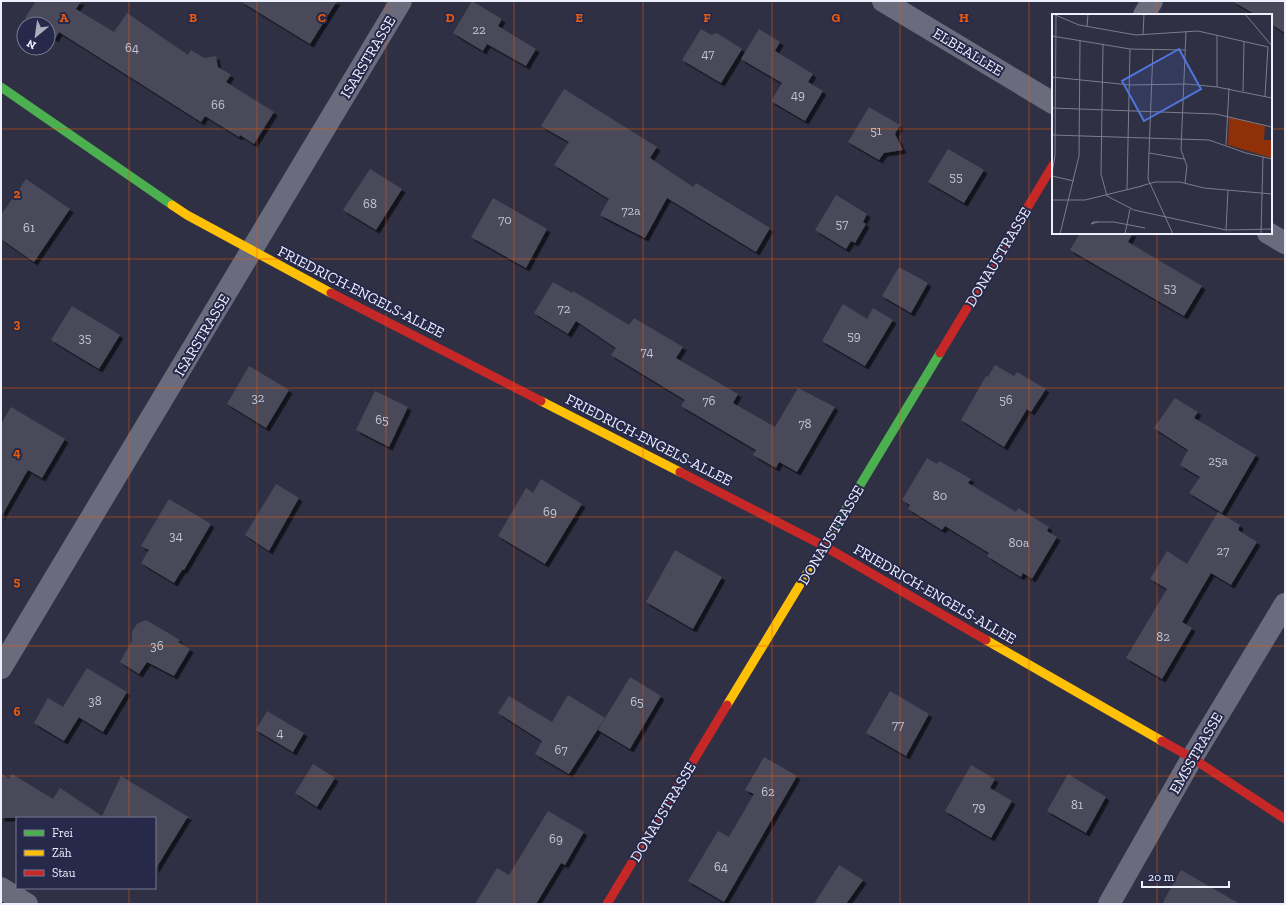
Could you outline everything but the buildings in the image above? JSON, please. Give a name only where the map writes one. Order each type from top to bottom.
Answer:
[{"type":"street","name":"ISARSTRASSE","points":[[1,668],[401,1]]},
{"type":"street","name":"ELBEALLEE","points":[[883,1],[1052,102]]},
{"type":"street","points":[[1145,14],[1152,1]]},
{"type":"street","name":"FRIEDRICH-ENGELS-ALLEE","points":[[1,87],[187,215],[252,251],[824,546],[1192,758],[1285,819]]},
{"type":"street","name":"DONAUSTRASSE","points":[[607,904],[1052,167]]},
{"type":"street","points":[[1270,234],[1285,243]]},
{"type":"street","name":"EMSSTRASSE","points":[[1109,904],[1192,758],[1285,604]]},
{"type":"street","points":[[1,888],[27,904]]},
{"type":"traffic: fast","points":[[1,87],[172,205]]},
{"type":"traffic: fast","points":[[833,530],[940,353]]},
{"type":"traffic: slow","points":[[172,205],[187,215],[331,293]]},
{"type":"traffic: slow","points":[[541,401],[680,472]]},
{"type":"traffic: slow","points":[[727,705],[833,530]]},
{"type":"traffic: slow","points":[[986,640],[1162,741]]},
{"type":"traffic: jam","points":[[940,353],[1052,167]]},
{"type":"traffic: jam","points":[[331,293],[541,401]]},
{"type":"traffic: jam","points":[[680,472],[824,546],[986,640]]},
{"type":"traffic: jam","points":[[607,904],[727,705]]},
{"type":"traffic: jam","points":[[1162,741],[1192,758],[1285,819]]}]
